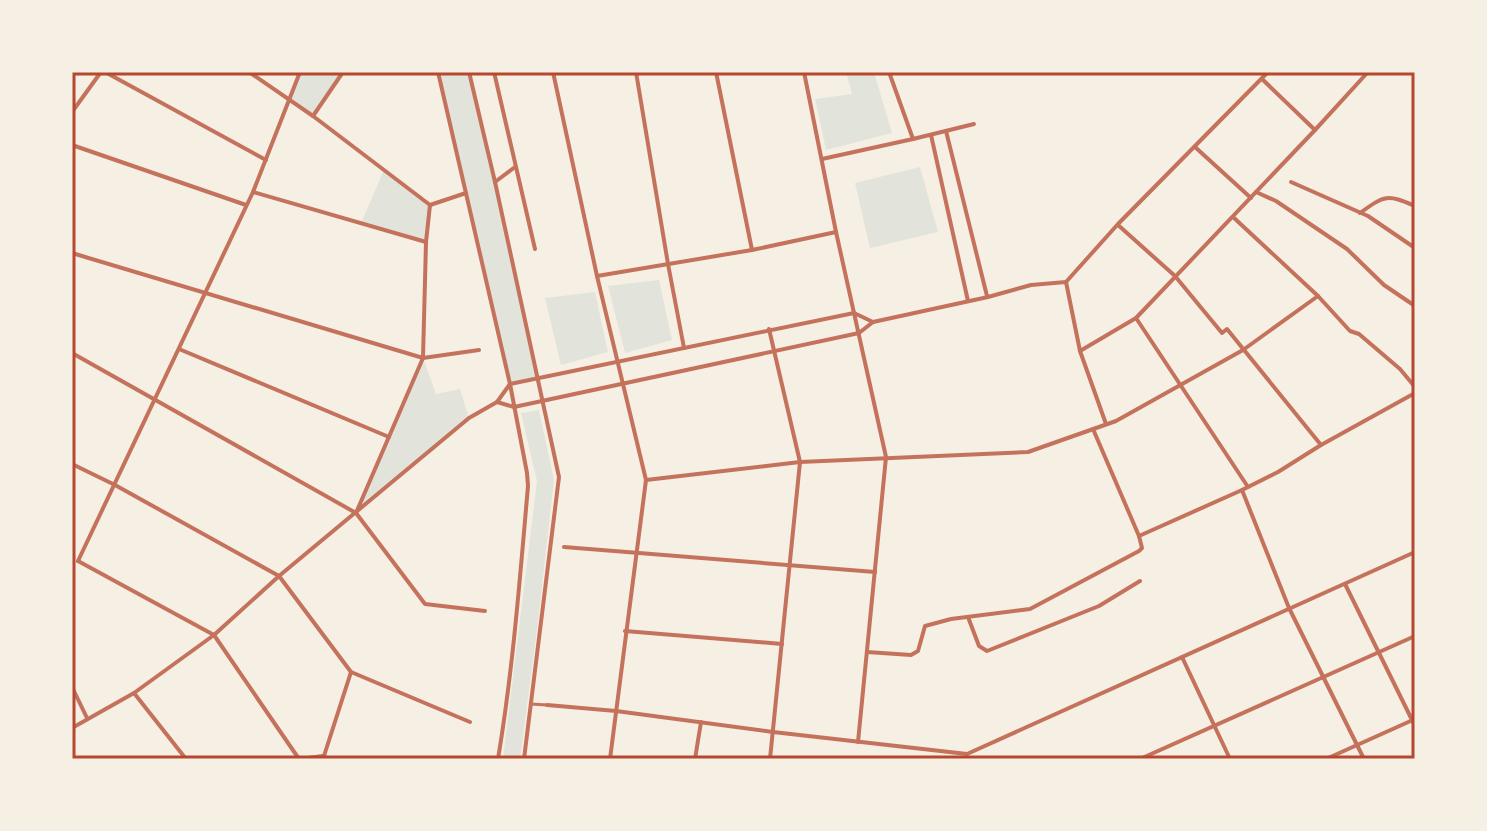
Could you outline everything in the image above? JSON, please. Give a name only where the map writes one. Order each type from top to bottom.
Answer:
[{"type":"street","points":[[72,112],[103,72],[266,160]]},
{"type":"street","points":[[249,72],[313,116],[430,205]]},
{"type":"street","points":[[300,72],[253,192],[115,485],[75,561],[214,635],[299,759],[330,759]]},
{"type":"street","points":[[313,116],[343,72]]},
{"type":"street","points":[[438,72],[510,384],[528,486],[498,759]]},
{"type":"street","points":[[469,72],[559,477],[524,759]]},
{"type":"street","points":[[494,72],[535,249]]},
{"type":"street","points":[[553,72],[597,276],[646,480],[610,759]]},
{"type":"street","points":[[636,72],[684,348]]},
{"type":"street","points":[[716,72],[752,250]]},
{"type":"street","points":[[804,72],[886,457],[858,742]]},
{"type":"street","points":[[889,72],[913,139]]},
{"type":"street","points":[[497,402],[514,407],[859,333],[873,322],[1031,285],[1066,282],[1118,224],[1268,72]]},
{"type":"street","points":[[1080,351],[1136,318],[1368,72]]},
{"type":"street","points":[[1261,79],[1315,130]]},
{"type":"street","points":[[822,159],[974,124]]},
{"type":"street","points":[[946,131],[988,297]]},
{"type":"street","points":[[931,135],[968,301]]},
{"type":"street","points":[[72,145],[246,205]]},
{"type":"street","points":[[1195,147],[1251,198]]},
{"type":"street","points":[[495,182],[515,167]]},
{"type":"street","points":[[1291,182],[1368,216],[1415,248]]},
{"type":"street","points":[[253,192],[426,242]]},
{"type":"street","points":[[1256,192],[1276,201],[1347,249],[1384,285],[1415,306]]},
{"type":"street","points":[[430,205],[466,193]]},
{"type":"street","points":[[1360,213],[1389,197],[1415,206]]},
{"type":"street","points":[[356,513],[423,358],[430,205]]},
{"type":"street","points":[[1139,536],[1278,472],[1415,390],[1400,369],[1359,334],[1350,331],[1318,296],[1233,217]]},
{"type":"street","points":[[1118,224],[1175,276],[1222,333],[1227,329],[1321,445]]},
{"type":"street","points":[[597,276],[752,250],[836,232]]},
{"type":"street","points":[[72,253],[423,358],[479,350]]},
{"type":"street","points":[[1066,282],[1080,351],[1106,424]]},
{"type":"street","points":[[646,480],[800,462],[1028,452],[1116,421],[1243,350],[1318,296]]},
{"type":"street","points":[[72,728],[134,693],[214,635],[279,576],[469,418],[497,402],[510,384],[854,313],[873,322]]},
{"type":"street","points":[[1136,318],[1248,487]]},
{"type":"street","points":[[769,329],[800,462],[770,759]]},
{"type":"street","points":[[179,349],[389,437]]},
{"type":"street","points":[[72,353],[356,513],[425,604],[485,611]]},
{"type":"street","points":[[867,652],[911,655],[918,651],[925,626],[1030,609],[1139,551],[1142,548],[1139,536],[1093,429]]},
{"type":"street","points":[[72,464],[279,576],[351,672],[470,722]]},
{"type":"street","points":[[1242,490],[1289,608],[1364,759]]},
{"type":"street","points":[[564,547],[875,572]]},
{"type":"street","points":[[531,704],[616,711],[968,756],[1415,552]]},
{"type":"street","points":[[968,617],[979,646],[987,651],[1099,606],[1140,581]]},
{"type":"street","points":[[1326,759],[1414,722],[1345,584]]},
{"type":"street","points":[[625,631],[782,644]]},
{"type":"street","points":[[1140,759],[1415,636]]},
{"type":"street","points":[[1182,657],[1230,759]]},
{"type":"street","points":[[323,757],[351,672]]},
{"type":"street","points":[[72,687],[87,718]]},
{"type":"street","points":[[134,693],[186,759]]},
{"type":"street","points":[[695,759],[701,722]]},
{"type":"shaded area","points":[[300,72],[343,72],[313,116],[289,100]]},
{"type":"shaded area","points":[[438,72],[469,72],[537,379],[510,384]]},
{"type":"shaded area","points":[[846,72],[874,72],[892,133],[826,150],[815,99],[852,94]]},
{"type":"shaded area","points":[[920,167],[938,232],[870,248],[855,183]]},
{"type":"shaded area","points":[[384,170],[430,205],[426,242],[361,223]]},
{"type":"shaded area","points":[[659,280],[672,340],[625,353],[608,286]]},
{"type":"shaded area","points":[[595,292],[608,352],[561,365],[545,298]]},
{"type":"shaded area","points":[[423,358],[436,394],[460,389],[469,418],[356,513]]},
{"type":"shaded area","points":[[539,410],[554,480],[520,759],[503,759],[537,481],[521,413]]}]
